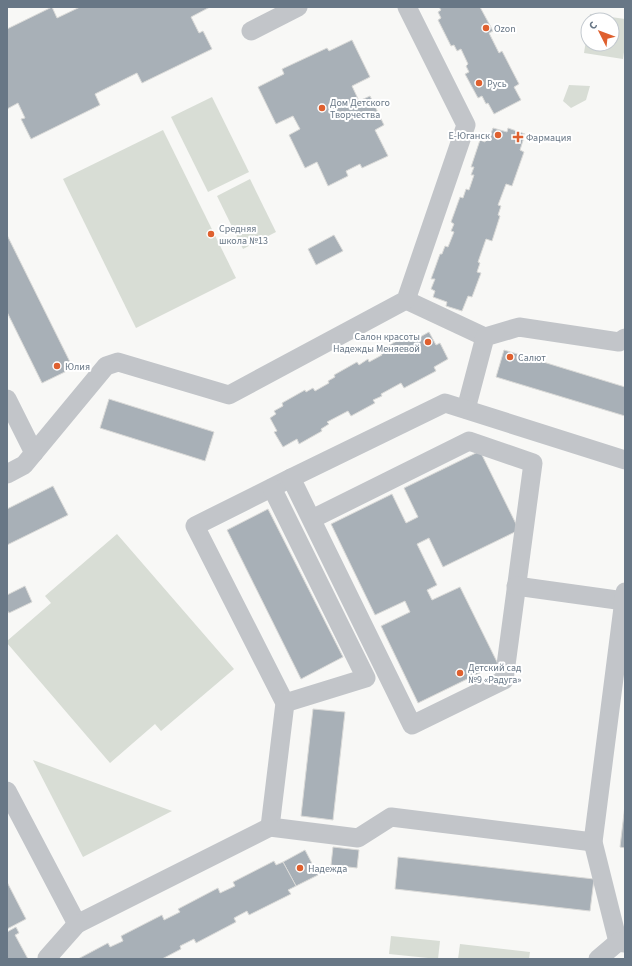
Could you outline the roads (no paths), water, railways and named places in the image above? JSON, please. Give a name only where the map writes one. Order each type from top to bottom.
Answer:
[{"type":"lane","points":[[251,31],[298,7]]},
{"type":"lane","points":[[7,474],[24,465],[106,366],[118,362],[229,395],[406,300],[466,125],[407,7]]},
{"type":"lane","points":[[406,300],[485,337],[519,327],[619,342],[625,338]]},
{"type":"lane","points":[[466,409],[485,337]]},
{"type":"lane","points":[[7,399],[15,432],[34,453]]},
{"type":"lane","points":[[270,827],[286,703],[195,526],[445,403],[625,460]]},
{"type":"lane","points":[[292,478],[412,725],[504,680],[533,463],[469,441],[312,519]]},
{"type":"lane","points":[[272,488],[366,678],[286,703]]},
{"type":"lane","points":[[516,586],[624,596],[593,842],[622,942],[598,959]]},
{"type":"lane","points":[[7,791],[77,924]]},
{"type":"lane","points":[[47,959],[77,924],[270,827],[358,838],[391,817],[593,842]]},
{"type":"place","name":"Ozon","points":[[486,28]]},
{"type":"place","name":"Русь","points":[[479,83]]},
{"type":"place","name":"Дом Детского Творчества","points":[[322,108]]},
{"type":"place","name":"Е-Юганск","points":[[498,135]]},
{"type":"place","name":"Фармация","points":[[518,137]]},
{"type":"place","name":"Средняя школа №13","points":[[211,234]]},
{"type":"place","name":"Салон красоты Надежды Меняевой","points":[[428,342]]},
{"type":"place","name":"Салют","points":[[510,357]]},
{"type":"place","name":"Юлия","points":[[57,366]]},
{"type":"place","name":"Детский сад №9 «Радуга»","points":[[460,673]]},
{"type":"place","name":"Надежда","points":[[300,868]]}]
